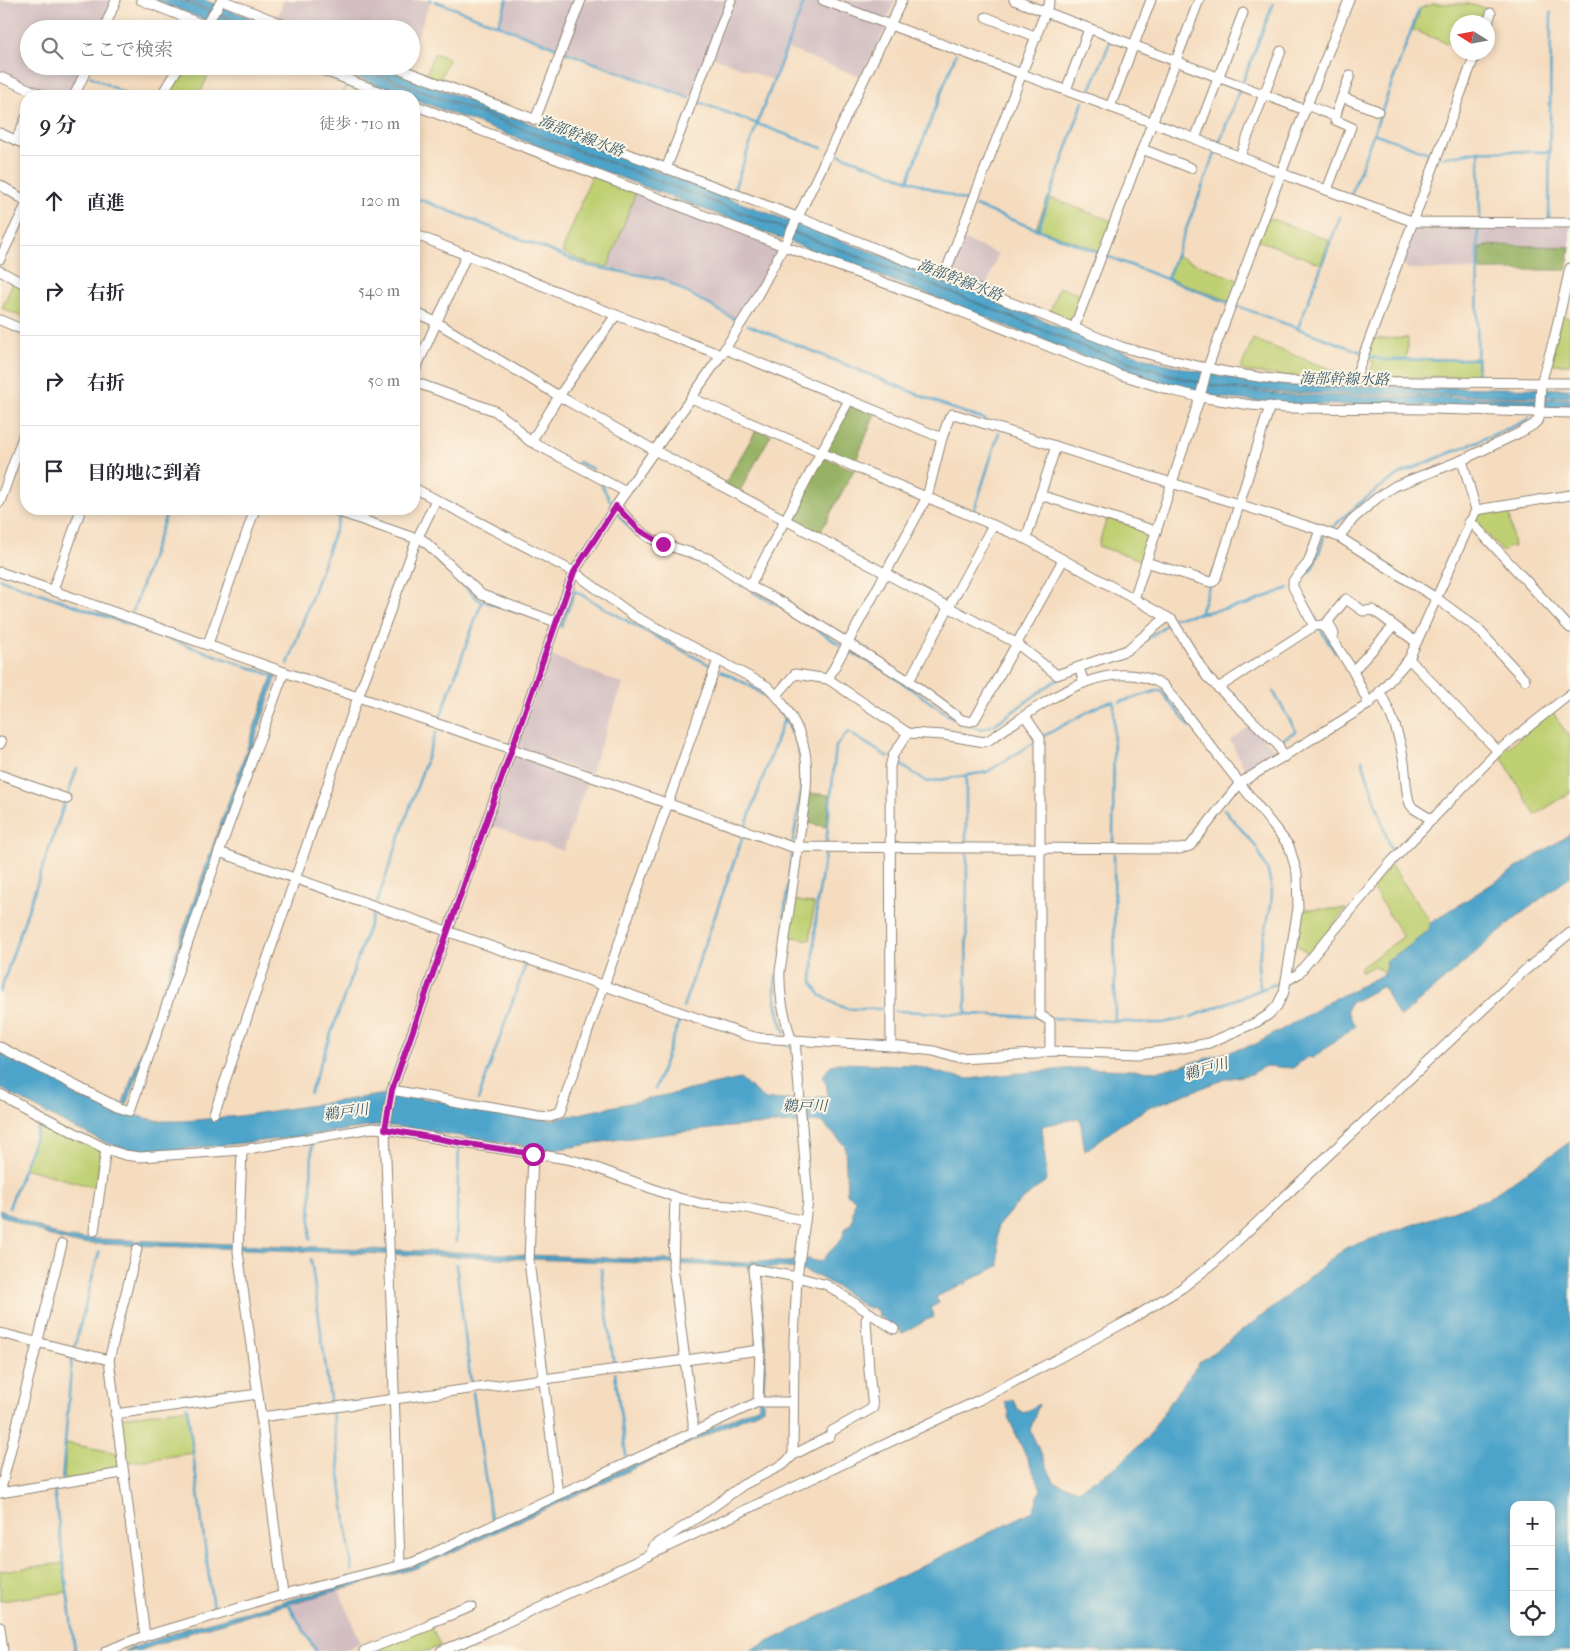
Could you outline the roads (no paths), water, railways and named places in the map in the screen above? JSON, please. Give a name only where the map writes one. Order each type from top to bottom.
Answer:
[{"type":"street","points":[[108,20],[116,0]]},
{"type":"street","points":[[141,0],[188,20]]},
{"type":"street","points":[[535,120],[581,0]]},
{"type":"street","points":[[666,169],[731,0]]},
{"type":"street","points":[[823,0],[1414,222],[1570,223]]},
{"type":"street","points":[[400,1564],[385,1128],[392,1090],[574,572],[616,506],[723,352],[750,309],[784,245],[902,0]]},
{"type":"street","points":[[1014,0],[1264,95],[1336,117]]},
{"type":"street","points":[[944,276],[1050,0]]},
{"type":"street","points":[[1110,107],[1151,0]]},
{"type":"street","points":[[1074,328],[1199,0]]},
{"type":"street","points":[[1134,599],[1200,396],[1206,371],[1281,172],[1349,0]]},
{"type":"street","points":[[211,20],[222,1],[272,20]]},
{"type":"street","points":[[1195,139],[1243,12]]},
{"type":"street","points":[[986,17],[1037,37]]},
{"type":"street","points":[[1066,90],[1089,29]]},
{"type":"street","points":[[1240,156],[1281,51]]},
{"type":"street","points":[[1354,381],[1473,60]]},
{"type":"street","points":[[77,90],[84,75]]},
{"type":"street","points":[[165,90],[174,75]]},
{"type":"street","points":[[336,75],[375,90]]},
{"type":"street","points":[[416,75],[797,218],[1122,347],[1206,371],[1290,380],[1570,383]]},
{"type":"street","points":[[1327,190],[1351,127],[1335,120],[1350,76]]},
{"type":"street","points":[[0,77],[29,90]]},
{"type":"street","points":[[1342,97],[1378,111]]},
{"type":"street","points":[[420,107],[939,303],[1118,374],[1162,387],[1200,396],[1270,406],[1570,413]]},
{"type":"street","points":[[16,140],[20,131]]},
{"type":"street","points":[[0,133],[20,142]]},
{"type":"street","points":[[1142,150],[1191,168]]},
{"type":"street","points":[[0,185],[20,200]]},
{"type":"street","points":[[0,259],[20,217]]},
{"type":"street","points":[[420,236],[616,315],[723,352],[942,438]]},
{"type":"street","points":[[420,359],[467,254]]},
{"type":"street","points":[[1339,537],[1354,518],[1377,498],[1395,486],[1462,460],[1533,425],[1539,419],[1541,384],[1554,339],[1570,268]]},
{"type":"street","points":[[0,271],[20,282]]},
{"type":"street","points":[[420,315],[436,322],[559,396],[654,450],[1016,644],[1057,675],[1127,650],[1167,617]]},
{"type":"street","points":[[531,442],[559,396],[616,315]]},
{"type":"street","points":[[0,320],[20,328]]},
{"type":"street","points":[[420,384],[495,411],[508,420],[531,442],[626,492]]},
{"type":"street","points":[[691,398],[1026,539],[1172,620],[1207,677],[1278,744],[1284,757]]},
{"type":"street","points":[[750,586],[849,400]]},
{"type":"street","points":[[1146,562],[1213,582],[1216,578],[1240,504],[1270,406]]},
{"type":"street","points":[[828,679],[927,497],[942,438],[952,414],[1172,482],[1339,537],[1436,598],[1477,628],[1525,680]]},
{"type":"street","points":[[0,502],[20,445]]},
{"type":"street","points":[[1026,539],[1056,446]]},
{"type":"street","points":[[0,572],[792,847],[1186,848],[1190,846],[1240,783],[1370,704],[1409,659],[1476,510],[1462,460]]},
{"type":"street","points":[[420,491],[574,572],[634,616],[767,686],[777,695],[792,717],[799,732],[805,751],[805,786],[779,990],[781,1005],[793,1040],[800,1098],[808,1200],[797,1275],[792,1402],[793,1455]]},
{"type":"street","points":[[1040,495],[1156,530]]},
{"type":"street","points":[[1476,510],[1570,495]]},
{"type":"street","points":[[214,1113],[358,697],[417,538],[436,500]]},
{"type":"street","points":[[616,506],[639,530],[650,538],[710,559],[750,586],[785,604],[909,682],[962,720],[972,722],[1063,560]]},
{"type":"street","points":[[52,590],[79,515]]},
{"type":"street","points":[[208,644],[253,515]]},
{"type":"street","points":[[349,515],[423,540],[482,595],[556,622]]},
{"type":"street","points":[[1469,522],[1475,526],[1570,628]]},
{"type":"street","points":[[909,682],[993,525]]},
{"type":"street","points":[[1314,626],[1292,584],[1308,563],[1320,530]]},
{"type":"street","points":[[1370,704],[1328,622],[1346,600],[1363,611],[1373,610],[1416,642]]},
{"type":"street","points":[[1218,688],[1314,626],[1323,625],[1352,669]]},
{"type":"street","points":[[1352,669],[1394,626]]},
{"type":"street","points":[[1409,659],[1498,751]]},
{"type":"street","points":[[392,1090],[538,1116],[550,1117],[559,1114],[718,660]]},
{"type":"street","points":[[1078,667],[1084,682]]},
{"type":"street","points":[[0,1047],[130,1112],[219,852],[284,672]]},
{"type":"street","points":[[219,852],[759,1038],[891,1046],[934,1051],[957,1058],[986,1058],[1037,1054],[1050,1051],[1139,1054],[1209,1043],[1257,1022],[1277,1006],[1288,980],[1298,908],[1297,874],[1289,846],[1163,685],[1135,675],[1120,674],[1084,682],[1046,702],[984,742],[944,734],[908,733],[828,679],[794,674],[777,695]]},
{"type":"street","points":[[1380,692],[1391,712],[1397,732],[1404,760],[1410,804],[1432,820]]},
{"type":"street","points":[[1288,980],[1298,974],[1386,867],[1498,751],[1570,694]]},
{"type":"street","points":[[1026,716],[1040,738],[1040,1015],[1050,1020],[1050,1051]]},
{"type":"street","points":[[891,1046],[891,760],[908,733]]},
{"type":"street","points":[[0,775],[67,799]]},
{"type":"street","points":[[441,1651],[467,1641],[980,1400],[1099,1337],[1182,1288],[1214,1262],[1523,972],[1570,933]]},
{"type":"street","points":[[0,1094],[106,1149],[125,1155],[140,1157],[242,1150],[372,1128],[385,1128],[462,1143],[567,1158],[675,1197],[702,1204],[742,1207],[805,1222]]},
{"type":"street","points":[[94,1231],[106,1149]]},
{"type":"street","points":[[242,1150],[239,1247],[283,1595]]},
{"type":"street","points":[[533,1154],[529,1256],[558,1494]]},
{"type":"street","points":[[675,1197],[673,1267],[693,1432]]},
{"type":"street","points":[[62,1244],[0,1493],[122,1473]]},
{"type":"street","points":[[137,1249],[108,1360],[145,1636]]},
{"type":"street","points":[[762,1402],[760,1350],[753,1270],[797,1275],[827,1285],[894,1330]]},
{"type":"street","points":[[649,1556],[654,1546],[743,1485],[784,1464],[793,1455],[830,1436],[832,1431],[873,1408],[866,1320],[870,1313]]},
{"type":"street","points":[[0,1333],[108,1360]]},
{"type":"street","points":[[261,1417],[760,1350]]},
{"type":"street","points":[[115,1414],[258,1394]]},
{"type":"street","points":[[106,1651],[145,1636],[283,1595],[414,1562],[558,1494],[762,1402],[792,1402]]},
{"type":"street","points":[[364,1651],[428,1626],[432,1622],[471,1608]]},
{"type":"street","points":[[0,1627],[3,1651]]},
{"type":"water","points":[[153,0],[180,0],[232,20],[205,20]]},
{"type":"water","points":[[184,0],[204,0],[256,20],[236,20]]},
{"type":"water","points":[[351,75],[378,75],[417,90],[390,90]]},
{"type":"water","points":[[382,75],[403,75],[933,275],[1076,334],[1166,364],[1252,381],[1296,385],[1570,389],[1570,397],[1286,393],[1203,383],[1096,351],[944,289]]},
{"type":"water","points":[[420,91],[944,290],[1096,352],[1175,377],[1231,389],[1286,395],[1570,399],[1570,408],[1287,404],[1221,398],[1171,387],[1093,361],[940,299],[420,101]]},
{"type":"water","points":[[273,674],[277,676],[127,1105],[123,1103]]},
{"type":"water","name":"鵜戸川","points":[[1570,834],[1570,877],[1515,918],[1401,1017],[1393,1007],[1383,986],[1349,1004],[1347,1011],[1355,1026],[1313,1058],[1307,1057],[1293,1068],[1265,1066],[1252,1074],[1226,1079],[1148,1108],[1121,1124],[1085,1151],[1080,1118],[1042,1126],[1047,1180],[1014,1207],[997,1227],[999,1266],[966,1282],[966,1285],[964,1283],[936,1297],[939,1303],[930,1308],[934,1317],[901,1334],[901,1331],[878,1316],[879,1312],[871,1307],[868,1309],[821,1278],[810,1273],[788,1268],[761,1268],[760,1287],[766,1345],[763,1409],[420,1567],[201,1629],[139,1651],[124,1651],[188,1628],[412,1566],[759,1406],[754,1267],[72,1243],[55,1238],[0,1215],[0,1210],[62,1237],[71,1238],[746,1263],[752,1261],[788,1262],[808,1259],[820,1262],[841,1240],[844,1230],[852,1222],[855,1199],[847,1194],[845,1146],[822,1122],[751,1125],[681,1132],[553,1150],[382,1125],[290,1138],[148,1153],[107,1143],[66,1124],[0,1088],[0,1051],[120,1112],[160,1121],[184,1121],[239,1116],[386,1094],[397,1094],[551,1120],[740,1079],[766,1100],[802,1099],[827,1096],[827,1087],[823,1076],[831,1065],[839,1063],[912,1065],[969,1079],[1077,1068],[1158,1071],[1256,1044],[1333,999],[1384,974],[1387,960],[1429,930],[1429,924]]},
{"type":"water","points":[[1570,1142],[1570,1651],[750,1651],[1033,1511],[1041,1489],[1009,1419],[1009,1412],[1005,1402],[1013,1399],[1017,1409],[1024,1413],[1039,1404],[1030,1430],[1054,1482],[1079,1490],[1117,1466],[1147,1438],[1199,1363],[1267,1312],[1345,1248],[1487,1199]]},
{"type":"waterway","points":[[498,25],[507,0]]},
{"type":"waterway","points":[[735,187],[805,0]]},
{"type":"waterway","points":[[435,1],[560,49]]},
{"type":"waterway","points":[[1243,81],[1273,4]]},
{"type":"waterway","points":[[1351,195],[1419,9]]},
{"type":"waterway","points":[[1549,219],[1551,13]]},
{"type":"waterway","points":[[1088,95],[1110,42]]},
{"type":"waterway","points":[[565,52],[690,98]]},
{"type":"waterway","points":[[908,180],[956,54]]},
{"type":"waterway","points":[[90,76],[118,90]]},
{"type":"waterway","points":[[344,90],[347,85]]},
{"type":"waterway","points":[[1219,144],[1239,91]]},
{"type":"waterway","points":[[696,101],[822,148]]},
{"type":"waterway","points":[[1038,230],[1083,102]]},
{"type":"waterway","points":[[1373,133],[1434,155]]},
{"type":"waterway","points":[[1167,279],[1216,151]]},
{"type":"waterway","points":[[1479,151],[1480,219]]},
{"type":"waterway","points":[[1441,158],[1479,151],[1549,152]]},
{"type":"waterway","points":[[835,153],[968,202]]},
{"type":"waterway","points":[[420,199],[589,266],[663,279],[736,320]]},
{"type":"waterway","points":[[975,206],[1100,253]]},
{"type":"waterway","points":[[1298,328],[1340,217]]},
{"type":"waterway","points":[[1477,376],[1478,226]]},
{"type":"waterway","points":[[1104,255],[1229,303]]},
{"type":"waterway","points":[[1235,305],[1361,352]]},
{"type":"waterway","points":[[748,325],[951,408],[986,420]]},
{"type":"waterway","points":[[13,330],[20,333]]},
{"type":"waterway","points":[[1367,355],[1382,360],[1477,359]]},
{"type":"waterway","points":[[1332,528],[1366,498],[1402,473],[1521,423],[1528,419],[1529,416]]},
{"type":"waterway","points":[[974,511],[999,432]]},
{"type":"waterway","points":[[578,462],[593,469]]},
{"type":"waterway","points":[[601,484],[611,502]]},
{"type":"waterway","points":[[133,611],[166,515]]},
{"type":"waterway","points":[[288,664],[341,516]]},
{"type":"waterway","points":[[619,516],[634,533],[654,545]]},
{"type":"waterway","points":[[1317,620],[1297,585],[1312,569],[1324,537]]},
{"type":"waterway","points":[[418,543],[479,600],[520,613]]},
{"type":"waterway","points":[[702,561],[743,587]]},
{"type":"waterway","points":[[0,579],[274,676]]},
{"type":"waterway","points":[[1200,614],[1209,586]]},
{"type":"waterway","points":[[1174,618],[1245,605],[1289,588]]},
{"type":"waterway","points":[[561,627],[575,591],[643,630],[710,665]]},
{"type":"waterway","points":[[752,592],[782,607]]},
{"type":"waterway","points":[[440,718],[482,601]]},
{"type":"waterway","points":[[799,618],[808,624]]},
{"type":"waterway","points":[[1133,650],[1167,624]]},
{"type":"waterway","points":[[816,629],[840,645]]},
{"type":"waterway","points":[[1321,630],[1335,652]]},
{"type":"waterway","points":[[847,650],[887,672],[953,718]]},
{"type":"waterway","points":[[721,671],[751,686],[774,705],[787,722],[795,739],[800,758],[801,777],[793,841]]},
{"type":"waterway","points":[[967,725],[982,729],[994,725],[1062,677]]},
{"type":"waterway","points":[[1120,702],[1160,690],[1190,727]]},
{"type":"waterway","points":[[1273,691],[1296,731],[1281,740]]},
{"type":"waterway","points":[[1042,737],[1102,704],[1114,701],[1113,846]]},
{"type":"waterway","points":[[746,825],[784,719]]},
{"type":"waterway","points":[[377,902],[436,732]]},
{"type":"waterway","points":[[826,845],[836,746],[848,732],[888,757]]},
{"type":"waterway","points":[[895,761],[927,782],[987,772],[1037,741]]},
{"type":"waterway","points":[[1362,760],[1393,856]]},
{"type":"waterway","points":[[68,795],[77,768]]},
{"type":"waterway","points":[[966,775],[966,844]]},
{"type":"waterway","points":[[1220,804],[1219,802],[1235,781]]},
{"type":"waterway","points":[[0,992],[65,802]]},
{"type":"waterway","points":[[1224,809],[1257,848]]},
{"type":"waterway","points":[[683,1007],[743,836]]},
{"type":"waterway","points":[[1259,852],[1268,872],[1272,891],[1271,905],[1258,964],[1260,987],[1262,989]]},
{"type":"waterway","points":[[966,1014],[967,853]]},
{"type":"waterway","points":[[1114,853],[1115,1021]]},
{"type":"waterway","points":[[825,854],[817,904],[812,982],[820,995],[848,1009],[887,1009]]},
{"type":"waterway","points":[[784,916],[792,855]]},
{"type":"waterway","points":[[310,1093],[374,912]]},
{"type":"waterway","points":[[478,1100],[526,963]]},
{"type":"waterway","points":[[776,976],[775,991],[777,1005],[785,1033]]},
{"type":"waterway","points":[[1191,1017],[1278,983],[1283,983]]},
{"type":"waterway","points":[[895,1011],[1038,1017]]},
{"type":"waterway","points":[[1052,1018],[1149,1023],[1163,1023],[1186,1018]]},
{"type":"waterway","points":[[655,1089],[680,1019]]},
{"type":"waterway","points":[[787,1045],[792,1048]]},
{"type":"waterway","points":[[9,1208],[40,1124]]},
{"type":"waterway","points":[[310,1239],[312,1144]]},
{"type":"waterway","points":[[456,1243],[459,1147]]},
{"type":"waterway","points":[[74,1349],[99,1252]]},
{"type":"waterway","points":[[311,1259],[331,1406]]},
{"type":"waterway","points":[[456,1264],[471,1384]]},
{"type":"waterway","points":[[601,1269],[614,1366]]},
{"type":"waterway","points":[[62,1479],[72,1357]]},
{"type":"waterway","points":[[615,1373],[626,1456]]},
{"type":"waterway","points":[[473,1392],[491,1519]]},
{"type":"waterway","points":[[187,1406],[213,1609]]},
{"type":"waterway","points":[[332,1411],[352,1570]]},
{"type":"waterway","points":[[54,1489],[75,1651]]},
{"type":"waterway","points":[[288,1604],[316,1651]]},
{"type":"water label","name":"海部幹線水路","points":[[581,136]]},
{"type":"water label","name":"海部幹線水路","points":[[960,280]]},
{"type":"water label","name":"海部幹線水路","points":[[1344,379]]}]
